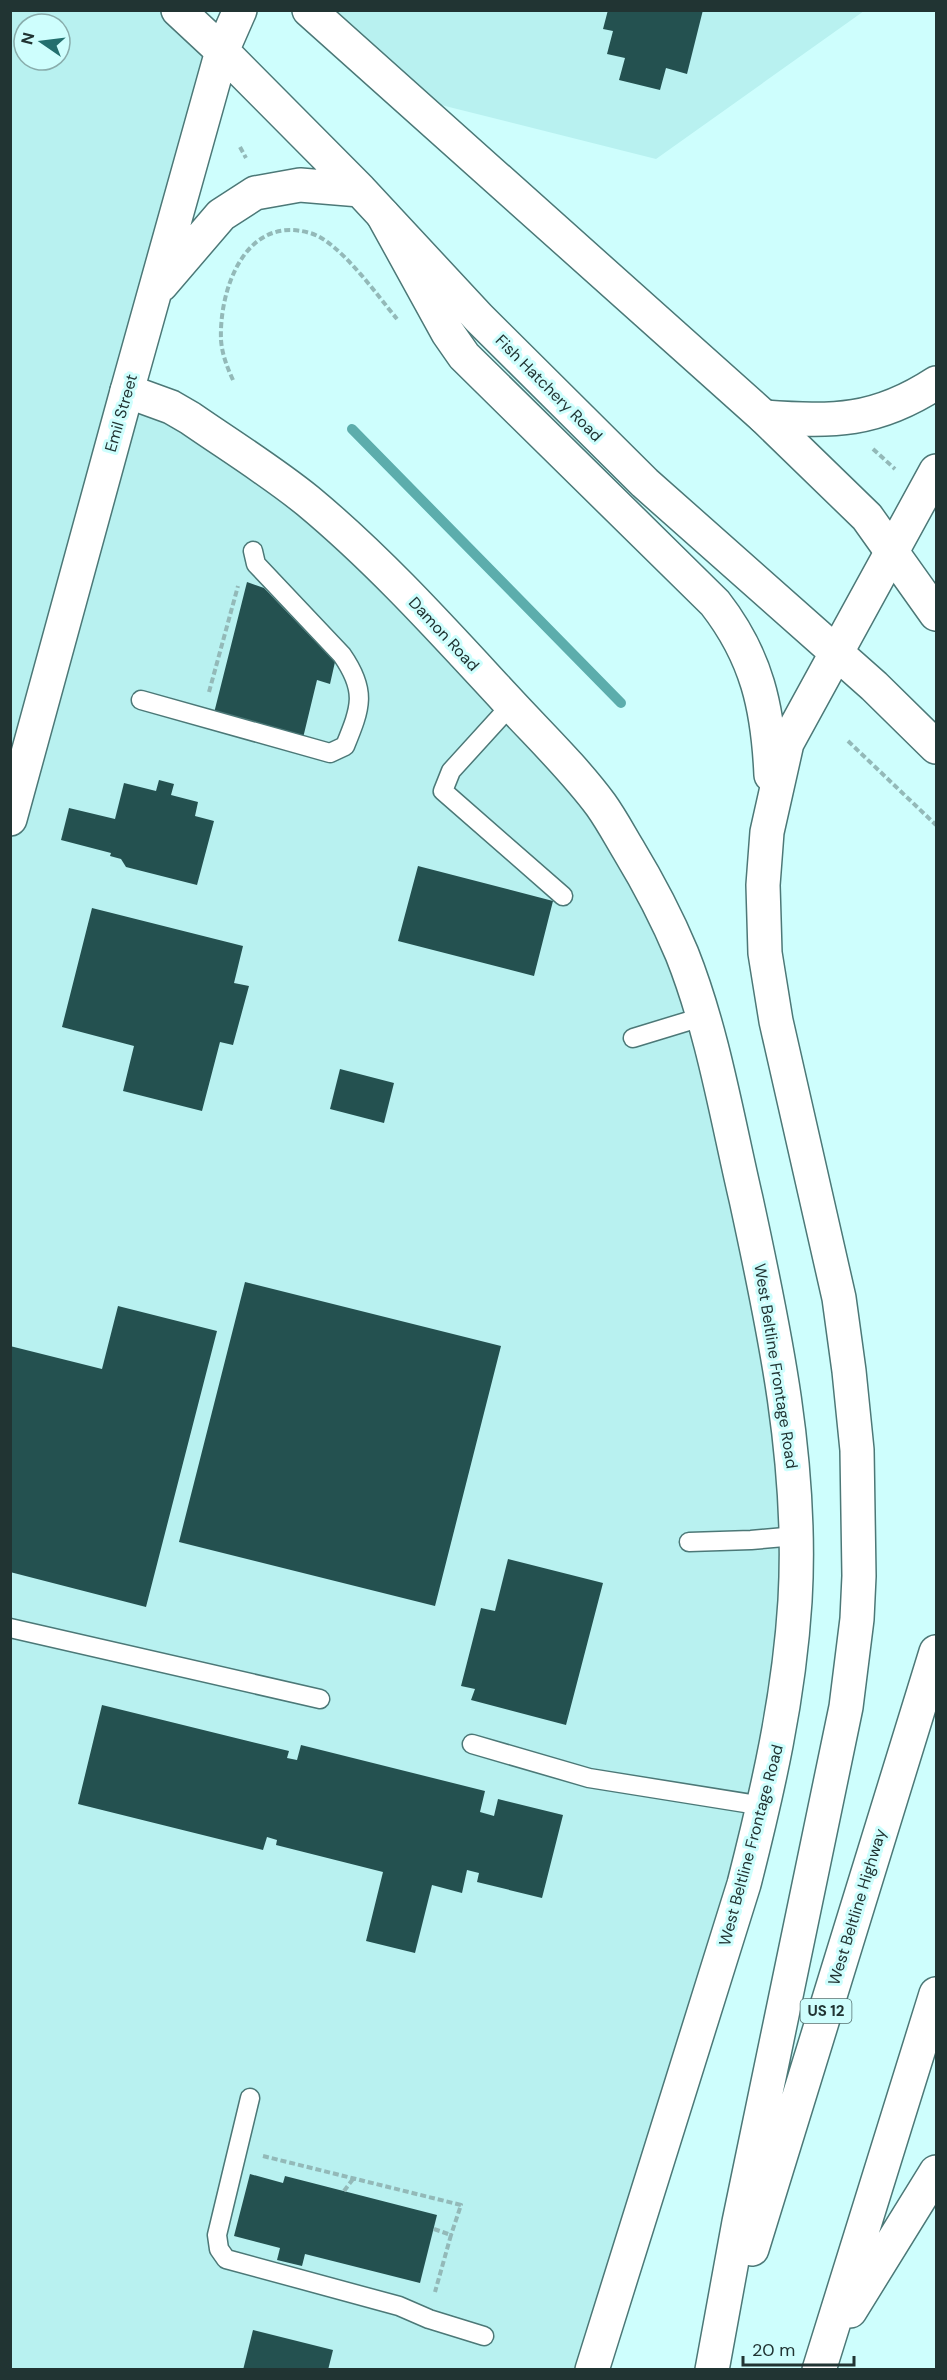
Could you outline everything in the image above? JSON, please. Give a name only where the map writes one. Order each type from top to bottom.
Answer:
[{"type":"main road","name":"Fish Hatchery Road","points":[[178,10],[360,190],[479,318],[645,483],[874,686],[936,747]]},
{"type":"main road","name":"Emil Street","points":[[10,819],[222,51],[240,10]]},
{"type":"main road","points":[[309,10],[764,417],[867,518],[936,614]]},
{"type":"main road","points":[[154,294],[221,215],[255,193],[300,185],[360,190]]},
{"type":"main road","points":[[383,215],[448,333],[464,356],[715,603],[733,626],[753,665],[765,711],[771,778],[763,885],[765,953],[776,1022],[839,1298],[857,1450],[859,1576],[857,1618],[846,1707],[741,2212],[713,2370]]},
{"type":"main road","points":[[764,417],[815,421],[881,412],[916,396],[936,383]]},
{"type":"main road","name":"Damon Road","points":[[127,392],[171,407],[190,418],[305,499],[399,586],[602,806],[641,871],[682,955]]},
{"type":"main road","points":[[767,832],[787,743],[809,700],[893,554],[922,494],[936,471]]},
{"type":"main road","name":"West Beltline Frontage Road","points":[[592,2370],[744,1884],[780,1732],[791,1656],[795,1598],[796,1536],[791,1436],[776,1346],[748,1211],[702,1017],[682,955]]},
{"type":"main road","name":"West Beltline Highway","points":[[713,2370],[936,1652]]},
{"type":"main road","points":[[822,2360],[936,1994]]},
{"type":"main road","points":[[822,2360],[936,2172]]},
{"type":"lane","points":[[141,700],[330,753],[345,746],[355,722],[360,699],[358,683],[352,670],[342,655],[256,564],[253,551]]},
{"type":"lane","points":[[511,705],[457,763],[443,791],[563,896]]},
{"type":"lane","points":[[633,1038],[702,1017]]},
{"type":"lane","points":[[689,1542],[796,1536]]},
{"type":"lane","points":[[10,1628],[320,1699]]},
{"type":"lane","points":[[472,1744],[589,1778],[764,1806]]},
{"type":"lane","points":[[250,2098],[217,2235],[219,2249],[226,2259],[399,2306],[429,2319],[484,2336]]},
{"type":"path","points":[[233,380],[226,364],[221,341],[228,291],[238,262],[244,254],[251,245],[271,234],[290,230],[310,232],[324,239],[337,250],[400,322]]},
{"type":"path","points":[[869,444],[895,469]]},
{"type":"path","points":[[202,717],[240,579]]},
{"type":"path","points":[[848,741],[936,825]]},
{"type":"path","points":[[238,2150],[461,2205],[434,2296]]},
{"type":"path","points":[[344,2191],[352,2179]]},
{"type":"path","points":[[434,2229],[451,2235]]},
{"type":"shaded area","points":[[11,11],[178,11],[222,51],[127,391],[305,499],[557,755],[663,914],[764,1280],[791,1657],[592,2369],[11,2370]]},
{"type":"shaded area","points":[[309,11],[864,11],[656,159],[405,96]]},
{"type":"building","points":[[608,10],[703,10],[687,74],[666,68],[660,90],[619,80],[625,58],[607,54],[613,31],[603,29]]},
{"type":"building","points":[[247,582],[264,588],[335,662],[330,684],[317,680],[303,738],[214,713]]},
{"type":"building","points":[[159,780],[174,784],[171,795],[198,802],[195,816],[214,821],[197,885],[126,867],[121,859],[110,856],[111,853],[61,840],[69,808],[115,819],[124,783],[156,791]]},
{"type":"building","points":[[418,866],[553,901],[534,976],[398,941]]},
{"type":"building","points":[[92,908],[243,946],[234,983],[249,986],[233,1045],[220,1042],[202,1111],[123,1091],[134,1046],[62,1027]]},
{"type":"building","points":[[340,1069],[394,1083],[384,1123],[330,1109]]},
{"type":"building","points":[[245,1282],[501,1346],[435,1606],[179,1542]]},
{"type":"building","points":[[118,1306],[217,1331],[146,1607],[10,1572],[10,1346],[102,1369]]},
{"type":"building","points":[[508,1559],[603,1583],[566,1725],[471,1700],[475,1689],[461,1686],[481,1608],[495,1611]]},
{"type":"building","points":[[102,1705],[289,1751],[287,1758],[297,1760],[301,1745],[485,1791],[480,1812],[494,1816],[498,1799],[563,1815],[542,1898],[477,1882],[479,1873],[467,1870],[462,1893],[432,1885],[415,1953],[366,1941],[383,1872],[276,1845],[277,1840],[267,1837],[263,1850],[78,1804]]},
{"type":"building","points":[[250,2174],[283,2183],[285,2176],[437,2215],[420,2283],[305,2254],[302,2266],[277,2260],[280,2248],[234,2236]]},
{"type":"building","points":[[253,2330],[333,2350],[328,2370],[243,2370]]},
{"type":"waterway","points":[[352,429],[621,703]]}]
